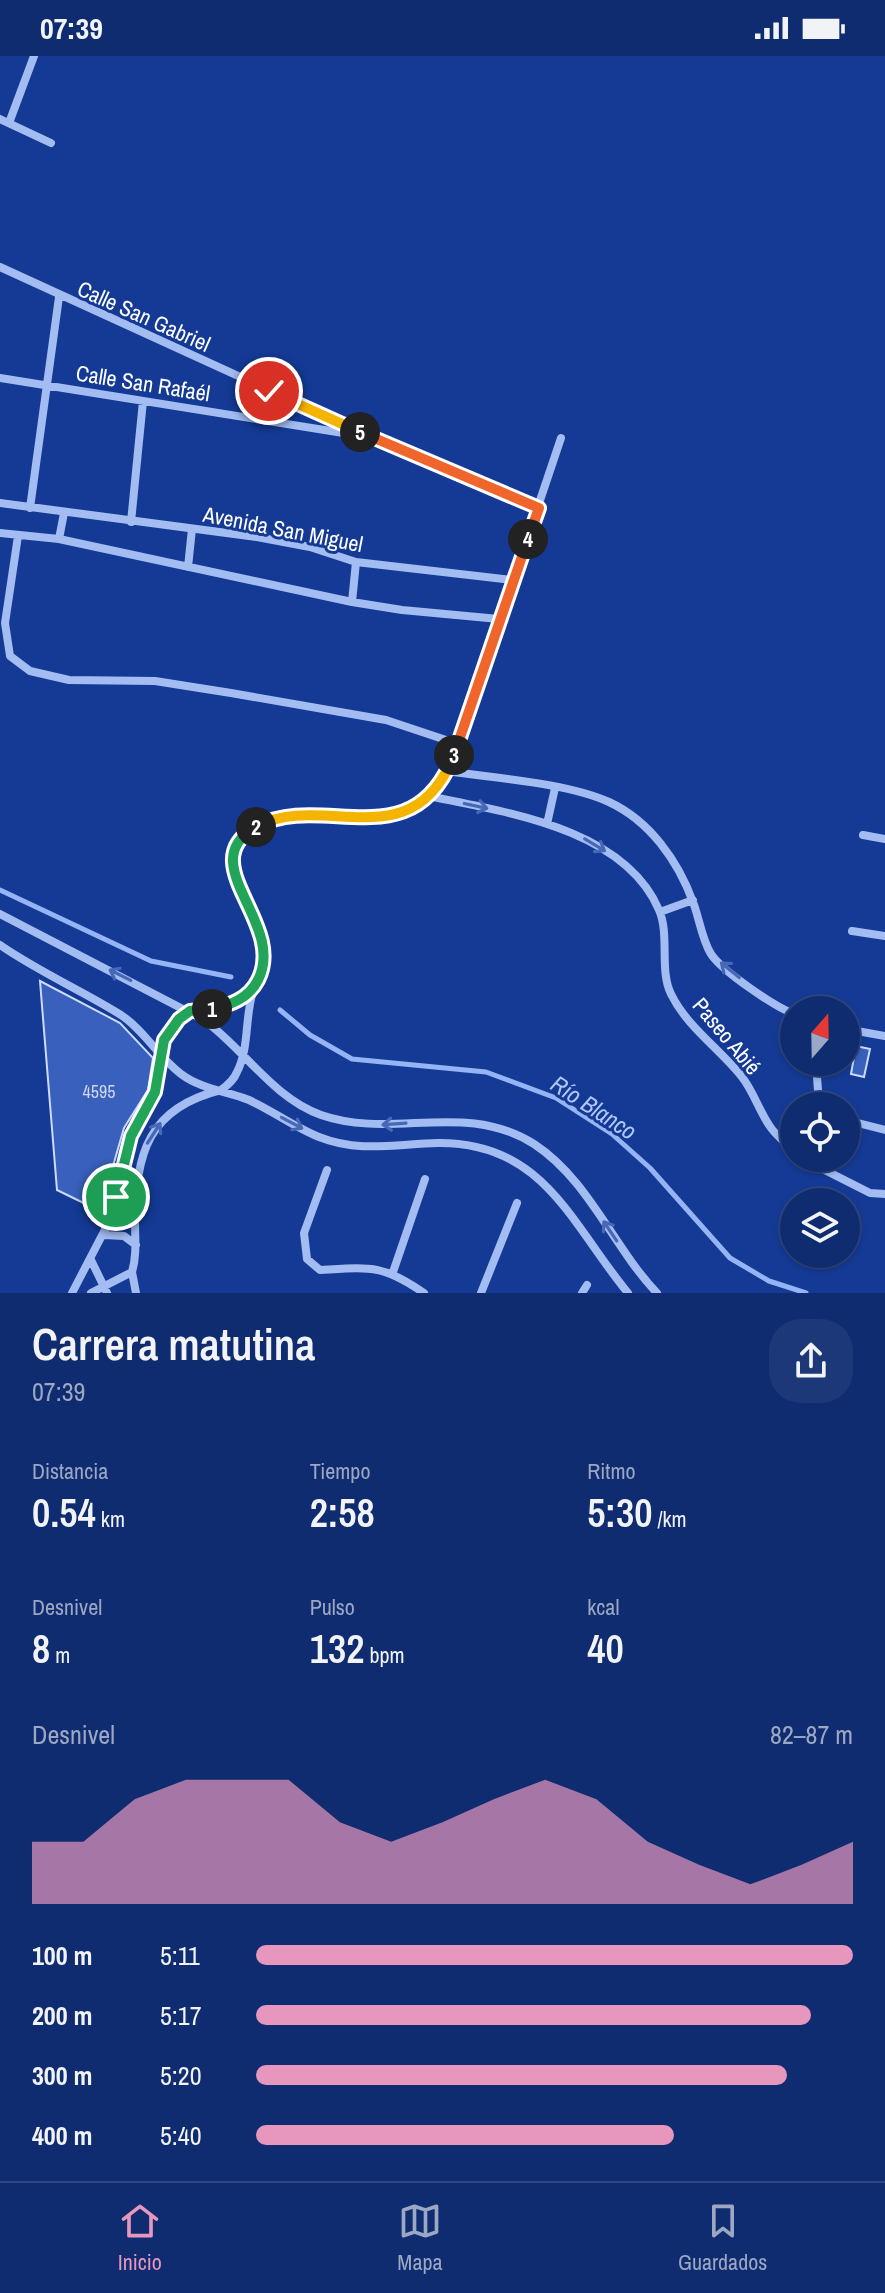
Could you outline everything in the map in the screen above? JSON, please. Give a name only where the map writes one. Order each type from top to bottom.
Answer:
[{"type":"street","points":[[34,56],[4,121],[51,143]]},
{"type":"street","name":"Calle San Gabriel","points":[[0,267],[59,297],[374,438],[539,508]]},
{"type":"street","points":[[30,508],[59,297]]},
{"type":"street","name":"Calle San Rafaél","points":[[0,378],[374,438]]},
{"type":"street","points":[[131,522],[143,401]]},
{"type":"street","points":[[136,1293],[132,1272],[136,1245],[137,1176],[148,1139],[178,1106],[194,1097],[221,1090],[236,1074],[243,1054],[253,990],[264,969],[264,938],[235,880],[233,867],[236,851],[247,832],[276,819],[394,814],[428,796],[447,771],[458,744],[561,438]]},
{"type":"street","name":"Avenida San Miguel","points":[[0,503],[310,547],[356,562],[513,580]]},
{"type":"street","points":[[59,539],[64,513]]},
{"type":"street","points":[[188,567],[192,529]]},
{"type":"street","points":[[0,533],[59,539],[352,602],[499,619]]},
{"type":"street","points":[[18,536],[5,623],[10,656],[30,671],[69,680],[155,681],[386,720],[458,744]]},
{"type":"street","points":[[352,602],[356,562]]},
{"type":"street","name":"Paseo Abié","points":[[447,771],[555,788],[608,801],[637,820],[679,868],[711,954],[780,1008]]},
{"type":"street","points":[[547,824],[555,788]]},
{"type":"street","name":"Paseo Abié","points":[[428,796],[523,816],[586,839],[616,858],[643,885],[660,912],[670,993],[700,1034],[743,1078],[771,1128],[780,1137]]},
{"type":"street","points":[[863,835],[885,839]]},
{"type":"street","points":[[660,912],[693,900]]},
{"type":"street","points":[[0,914],[190,1011],[218,1030],[267,1080],[317,1114],[352,1124],[461,1120],[496,1128],[533,1144],[563,1169],[657,1293]]},
{"type":"street","points":[[852,931],[885,936]]},
{"type":"street","points":[[0,945],[123,1017],[193,1082],[221,1090],[319,1137],[349,1146],[463,1144],[507,1157],[549,1185],[628,1293]]},
{"type":"street","points":[[72,1293],[104,1235],[131,1136],[155,1092],[161,1052],[170,1029],[190,1011],[223,1006],[253,990]]},
{"type":"street","points":[[860,1032],[885,1036]]},
{"type":"street","points":[[860,1124],[885,1130]]},
{"type":"street","points":[[327,1170],[304,1233],[307,1259],[320,1270],[360,1268],[393,1272],[424,1293]]},
{"type":"street","points":[[829,1172],[870,1193],[885,1194]]},
{"type":"street","points":[[393,1272],[425,1179]]},
{"type":"street","points":[[481,1293],[517,1203]]},
{"type":"street","points":[[104,1235],[124,1236],[136,1245]]},
{"type":"street","points":[[91,1260],[106,1289]]},
{"type":"street","points":[[91,1293],[106,1289],[132,1272]]},
{"type":"building","points":[[40,981],[120,1023],[153,1058],[148,1090],[124,1128],[100,1211],[57,1190]]},
{"type":"building","points":[[860,1047],[870,1049],[864,1077],[860,1076]]},
{"type":"waterway","name":"Río Blanco","points":[[0,890],[151,961],[231,977]]},
{"type":"waterway","name":"Río Blanco","points":[[280,1010],[310,1035],[352,1059],[486,1072],[556,1098],[612,1134],[650,1168],[730,1258],[769,1281],[806,1293]]},
{"type":"route","points":[[116,1197],[131,1136],[155,1092],[161,1052],[170,1029],[190,1011],[207,1010],[239,1000],[253,990],[264,969],[264,938],[235,880],[233,867],[241,840],[247,832],[276,819],[394,814],[428,796],[437,787],[458,744],[539,508],[269,391]]}]
